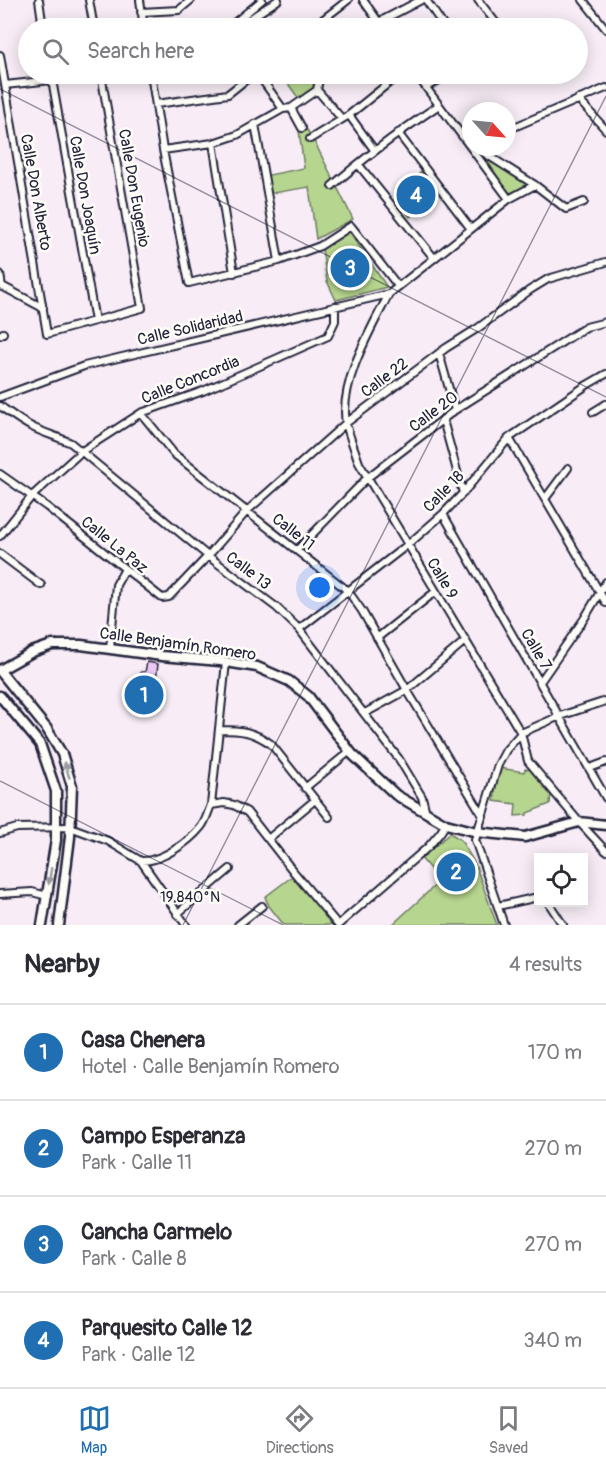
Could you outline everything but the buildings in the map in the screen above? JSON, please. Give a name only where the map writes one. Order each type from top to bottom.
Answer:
[{"type":"street","points":[[39,0],[42,18]]},
{"type":"street","points":[[89,0],[92,18]]},
{"type":"street","points":[[140,0],[142,18]]},
{"type":"street","points":[[141,12],[179,10],[190,0]]},
{"type":"street","points":[[249,18],[261,0]]},
{"type":"street","points":[[253,18],[278,0]]},
{"type":"street","points":[[325,18],[348,0]]},
{"type":"street","points":[[363,0],[376,18]]},
{"type":"street","points":[[387,18],[421,0]]},
{"type":"street","points":[[426,0],[438,18]]},
{"type":"street","points":[[478,0],[492,18]]},
{"type":"street","points":[[583,0],[606,28]]},
{"type":"street","name":"Calle Don Alberto","points":[[0,55],[46,334],[95,321]]},
{"type":"street","points":[[5,85],[18,83]]},
{"type":"street","name":"Calle Don Joaquín","points":[[53,84],[95,321]]},
{"type":"street","name":"Calle Don Eugenio","points":[[95,321],[142,308],[101,84]]},
{"type":"street","points":[[153,84],[189,283],[279,261],[320,246],[351,226],[398,286]]},
{"type":"street","points":[[156,104],[228,94],[242,84]]},
{"type":"street","points":[[265,84],[302,128]]},
{"type":"street","points":[[317,84],[317,90],[342,119]]},
{"type":"street","points":[[310,139],[349,116],[388,84]]},
{"type":"street","points":[[424,84],[462,132]]},
{"type":"street","points":[[426,87],[432,84]]},
{"type":"street","points":[[516,126],[606,88]]},
{"type":"street","points":[[163,150],[213,143],[237,135],[287,109],[317,90]]},
{"type":"street","points":[[578,99],[606,130]]},
{"type":"street","points":[[332,186],[399,132],[439,105]]},
{"type":"street","points":[[349,116],[375,151]]},
{"type":"street","points":[[255,124],[279,261]]},
{"type":"street","points":[[399,132],[471,229]]},
{"type":"street","points":[[213,143],[234,273]]},
{"type":"street","points":[[482,156],[509,199]]},
{"type":"street","points":[[488,156],[535,185],[566,208],[584,202]]},
{"type":"street","points":[[358,164],[434,258]]},
{"type":"street","points":[[388,294],[509,199],[535,185]]},
{"type":"street","name":"Calle 22","points":[[208,556],[247,511],[346,423],[439,353],[548,279],[606,262]]},
{"type":"street","points":[[0,274],[1,286],[43,308]]},
{"type":"street","name":"Calle Solidaridad","points":[[0,397],[84,366],[388,294]]},
{"type":"street","name":"Calle 9","points":[[388,294],[354,365],[346,403],[346,423],[359,463],[521,733],[528,761],[606,851]]},
{"type":"street","name":"Calle Concordia","points":[[0,536],[32,496],[82,452],[141,412],[202,391],[328,336],[334,321],[334,306]]},
{"type":"street","name":"Calle 20","points":[[297,550],[367,478],[455,410],[586,327],[606,322]]},
{"type":"street","points":[[439,353],[455,410]]},
{"type":"street","name":"Calle 18","points":[[299,629],[443,514],[509,438],[605,376]]},
{"type":"street","points":[[593,412],[606,404]]},
{"type":"street","name":"Calle 13","points":[[0,406],[34,428],[71,443],[208,556],[276,607],[299,629],[399,759],[422,797],[426,813]]},
{"type":"street","name":"Calle 11","points":[[141,412],[174,454],[348,591],[483,816]]},
{"type":"street","points":[[442,420],[463,493]]},
{"type":"street","points":[[509,438],[606,603]]},
{"type":"street","points":[[545,499],[568,468]]},
{"type":"street","name":"Calle La Paz","points":[[0,474],[32,496],[162,598],[169,597],[208,556]]},
{"type":"street","name":"Calle 7","points":[[443,514],[606,798]]},
{"type":"street","points":[[0,554],[41,585]]},
{"type":"street","points":[[110,648],[116,585],[125,569]]},
{"type":"street","points":[[540,682],[584,619],[606,582]]},
{"type":"street","points":[[377,638],[435,591]]},
{"type":"street","points":[[364,714],[407,690],[465,641]]},
{"type":"street","name":"Calle Benjamín Romero","points":[[0,671],[32,652],[52,645],[110,648],[257,667],[289,681],[308,696],[350,751],[396,795],[446,824],[477,832],[525,837],[579,822]]},
{"type":"street","points":[[0,834],[17,828],[70,827],[108,841],[141,861],[149,862],[176,850],[202,826],[212,805],[226,662]]},
{"type":"street","points":[[0,671],[47,729],[62,754],[72,786],[70,827],[59,925]]},
{"type":"street","points":[[0,696],[40,744],[56,791],[56,840],[42,925]]},
{"type":"street","points":[[504,925],[475,840],[498,765],[506,750],[521,733],[560,716],[606,701]]},
{"type":"street","points":[[220,730],[241,730],[252,733],[270,744],[329,817]]},
{"type":"street","points":[[305,788],[350,751]]},
{"type":"street","points":[[590,768],[606,762]]},
{"type":"street","points":[[268,839],[315,800]]},
{"type":"street","points":[[212,805],[224,803],[247,812],[293,872],[338,925],[428,847],[446,824]]},
{"type":"street","points":[[579,822],[606,825]]},
{"type":"street","points":[[141,861],[186,925]]},
{"type":"street","points":[[177,914],[230,869]]},
{"type":"street","points":[[0,894],[32,892],[47,896]]},
{"type":"street","points":[[498,906],[534,898]]},
{"type":"street","points":[[238,925],[262,906]]},
{"type":"street","points":[[551,907],[562,923],[554,925]]},
{"type":"green space","points":[[288,84],[320,84],[299,99]]},
{"type":"green space","points":[[297,116],[312,137],[353,219],[316,239],[309,187],[267,194],[264,176],[304,168]]},
{"type":"green space","points":[[484,156],[530,184],[509,194]]},
{"type":"green space","points":[[423,170],[438,191],[410,217],[395,199]]},
{"type":"green space","points":[[349,231],[387,287],[336,300],[327,281],[322,249]]},
{"type":"green space","points":[[499,768],[524,772],[525,769],[533,770],[551,793],[550,804],[527,813],[527,815],[515,816],[516,804],[494,801]]},
{"type":"green space","points":[[450,833],[461,840],[475,864],[497,925],[392,925],[440,881],[421,858]]},
{"type":"green space","points":[[294,875],[333,922],[329,925],[284,925],[265,897]]},
{"type":"place","name":"Parquesito Calle 12","points":[[416,195]]},
{"type":"place","name":"Cancha Carmelo","points":[[350,268]]},
{"type":"place","name":"Casa Chenera","points":[[144,695]]},
{"type":"place","name":"Campo Esperanza","points":[[456,872]]}]
